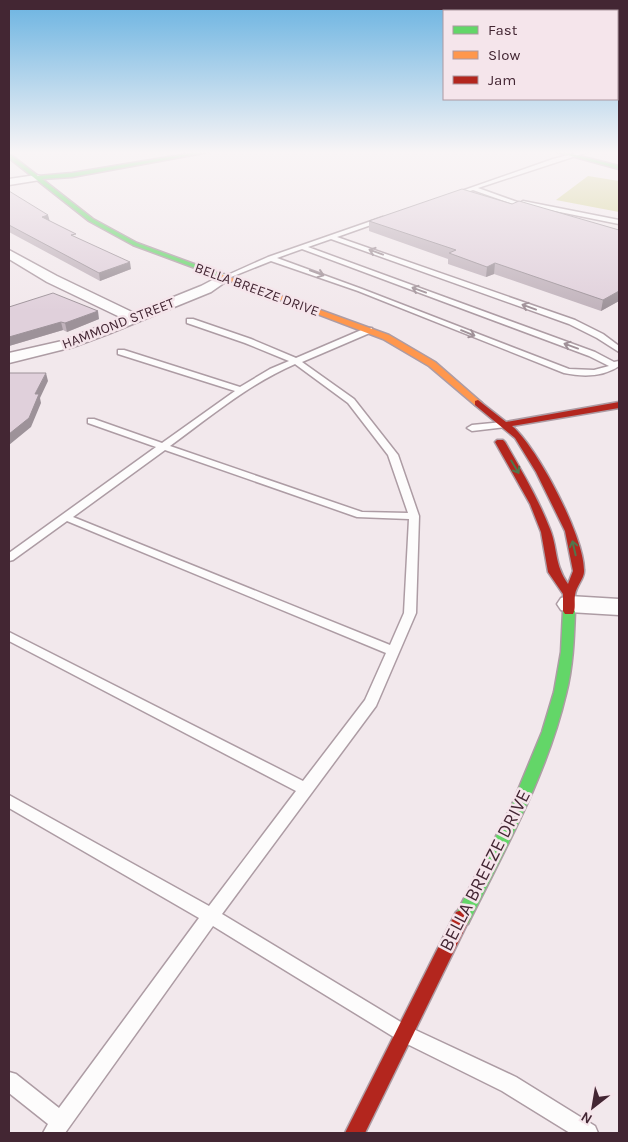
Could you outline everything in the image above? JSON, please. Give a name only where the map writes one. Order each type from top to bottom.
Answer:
[{"type":"street","name":"BELLA BREEZE DRIVE","points":[[70,204],[91,220],[135,244],[369,330],[386,337],[432,364],[518,436],[570,531],[580,571],[569,599],[570,635],[565,672],[546,744],[354,1133]]},
{"type":"street","points":[[9,254],[52,279],[133,318]]},
{"type":"street","name":"HAMMOND STREET","points":[[9,358],[67,344],[206,289],[224,278]]},
{"type":"street","points":[[619,405],[503,425],[497,437],[534,504],[546,532],[554,572],[569,599],[619,606]]},
{"type":"lane","points":[[523,204],[581,222]]},
{"type":"lane","points":[[531,204],[619,222]]},
{"type":"lane","points":[[224,278],[270,258],[388,217]]},
{"type":"lane","points":[[332,237],[572,322],[600,336],[619,350]]},
{"type":"lane","points":[[302,247],[592,354],[617,365]]},
{"type":"lane","points":[[270,258],[360,290],[567,371],[594,374],[610,370],[617,365]]},
{"type":"lane","points":[[9,1081],[57,1128],[304,789],[371,702],[410,613],[414,516],[393,455],[351,401],[296,361],[248,341],[190,321]]},
{"type":"lane","points":[[9,558],[241,390],[273,371],[369,330]]},
{"type":"lane","points":[[121,352],[241,390]]},
{"type":"lane","points":[[91,421],[361,515],[414,516]]},
{"type":"lane","points":[[472,428],[503,425]]},
{"type":"lane","points":[[65,517],[393,651]]},
{"type":"lane","points":[[9,636],[304,789]]},
{"type":"lane","points":[[9,801],[211,916],[403,1034],[509,1084],[588,1133]]},
{"type":"shaded area","points":[[579,204],[619,204],[619,212]]},
{"type":"building","points":[[9,204],[31,204],[48,215],[42,217],[76,234],[71,235],[130,262],[99,273],[9,225]]},
{"type":"building","points":[[418,204],[530,204],[619,230],[619,291],[603,300],[495,263],[487,267],[449,253],[456,250],[369,221]]},
{"type":"building","points":[[53,293],[98,311],[65,323],[61,322],[9,337],[9,307]]},
{"type":"building","points":[[9,373],[46,373],[35,394],[39,394],[29,418],[9,434]]},
{"type":"traffic: fast","points":[[71,204],[91,220],[135,244],[222,276]]},
{"type":"traffic: fast","points":[[462,918],[518,808],[549,732],[560,692],[567,652],[569,611]]},
{"type":"traffic: slow","points":[[222,276],[386,337],[432,364],[478,403]]},
{"type":"traffic: jam","points":[[478,403],[518,436],[541,472],[570,531],[579,571],[569,594],[569,611]]},
{"type":"traffic: jam","points":[[503,425],[619,405]]},
{"type":"traffic: jam","points":[[500,442],[535,504],[546,532],[554,572],[569,594]]},
{"type":"traffic: jam","points":[[355,1133],[462,918]]}]
